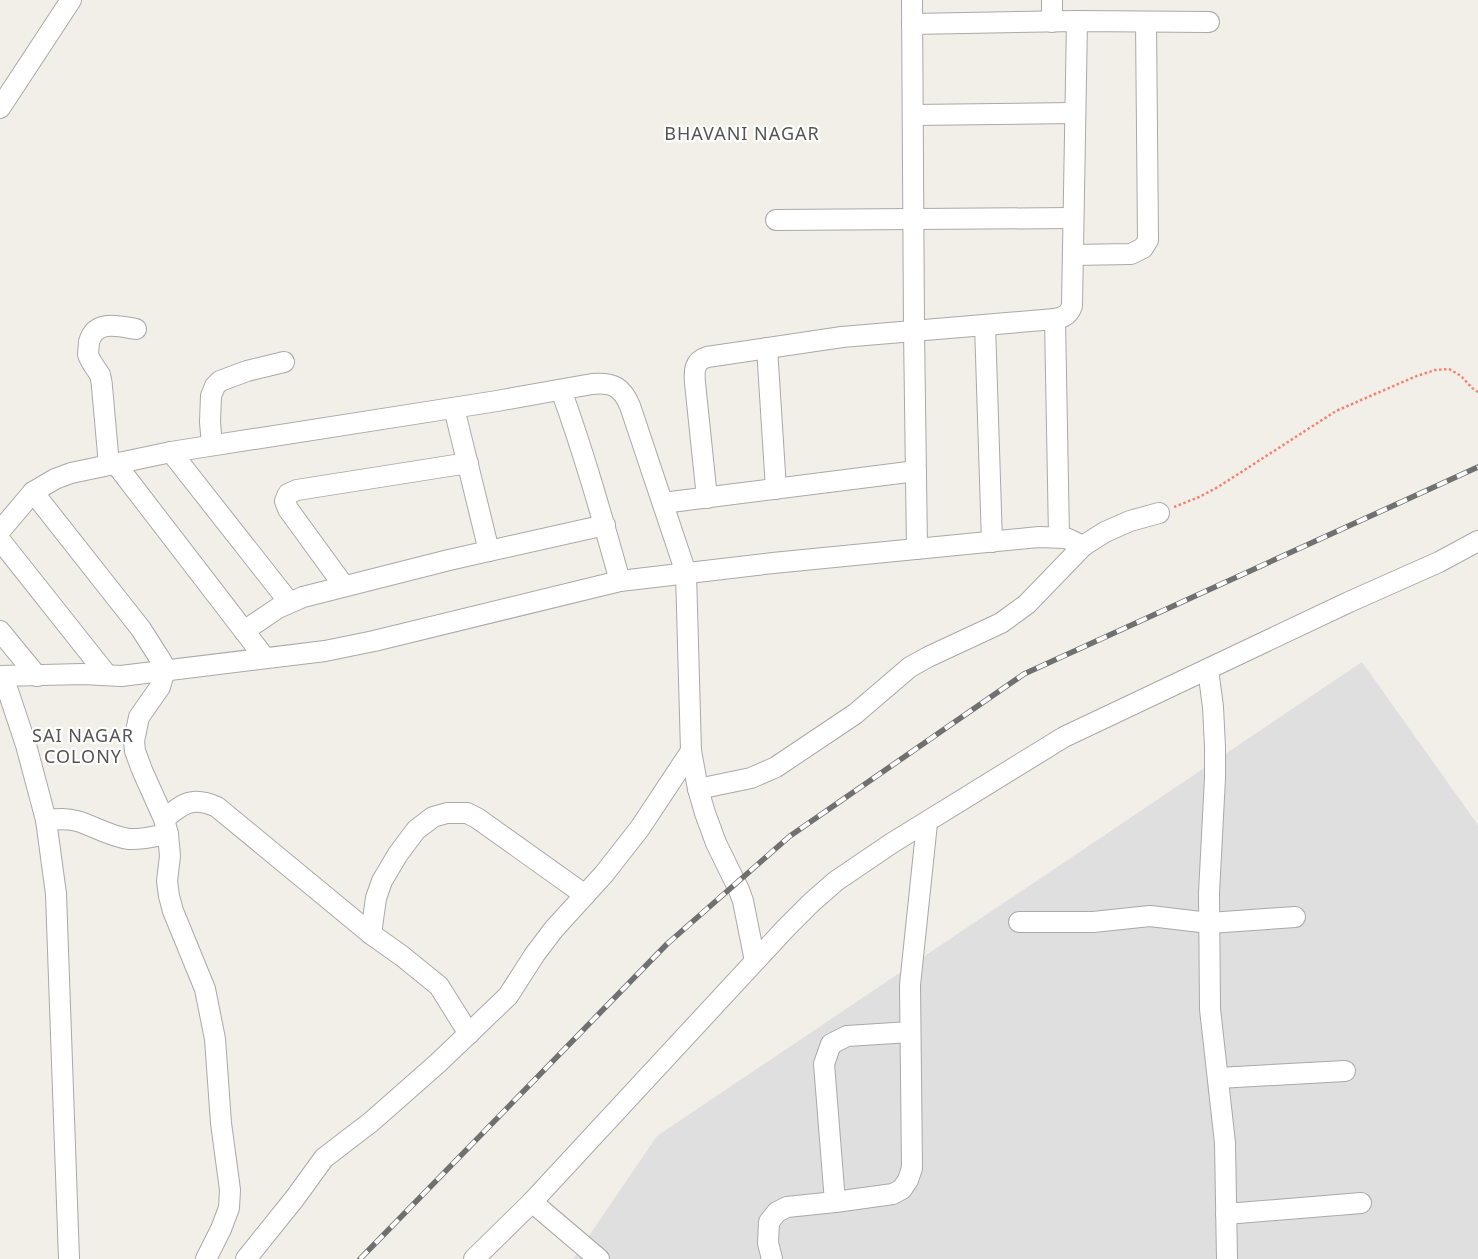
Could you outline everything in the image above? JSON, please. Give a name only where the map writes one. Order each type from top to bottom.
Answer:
[{"type":"street","points":[[0,108],[71,0]]},
{"type":"street","points":[[912,0],[917,549]]},
{"type":"street","points":[[1052,0],[1052,22]]},
{"type":"street","points":[[912,24],[1077,21],[1209,22]]},
{"type":"street","points":[[707,498],[695,383],[695,368],[701,359],[842,337],[1055,319],[1069,313],[1072,306],[1077,21]]},
{"type":"street","points":[[1073,255],[1131,254],[1143,248],[1148,240],[1146,22]]},
{"type":"street","points":[[913,115],[1075,113]]},
{"type":"street","points":[[776,220],[1073,218]]},
{"type":"street","points":[[1055,319],[1058,537]]},
{"type":"street","points":[[985,324],[992,542]]},
{"type":"street","points":[[136,329],[105,325],[93,334],[88,347],[88,354],[100,376],[112,464],[265,658]]},
{"type":"street","points":[[767,348],[776,489]]},
{"type":"street","points":[[212,445],[210,422],[211,396],[215,386],[220,381],[284,362]]},
{"type":"street","points":[[0,531],[34,492],[55,479],[71,473],[212,445],[602,383],[617,387],[626,397],[630,406],[686,573],[691,751],[698,789],[716,843],[739,890],[755,961]]},
{"type":"street","points":[[561,390],[587,464],[620,581]]},
{"type":"street","points":[[454,408],[489,551]]},
{"type":"street","points":[[171,452],[289,602]]},
{"type":"street","points":[[344,586],[288,509],[285,501],[291,491],[468,463]]},
{"type":"street","points":[[663,503],[916,472]]},
{"type":"street","points":[[34,492],[141,629],[157,653],[164,670],[163,681],[160,687],[139,717],[134,741],[135,751],[142,770],[166,827],[170,856],[167,881],[168,896],[205,989],[216,1039],[221,1123],[230,1190],[229,1208],[222,1229],[206,1259]]},
{"type":"street","points":[[698,789],[751,778],[776,767],[855,714],[910,667],[1001,623],[1027,604],[1084,546],[1105,532],[1130,521],[1159,513]]},
{"type":"street","points":[[244,631],[264,616],[289,602],[344,586],[604,525]]},
{"type":"street","points":[[69,1259],[56,894],[46,820],[26,745],[2,676],[83,674],[121,676],[325,650],[374,641],[620,581],[686,573],[1038,537],[1058,537],[1073,540],[1084,546]]},
{"type":"street","points":[[0,540],[107,675]]},
{"type":"street","points":[[474,1259],[532,1202],[755,961],[812,902],[836,881],[1064,737],[1340,606],[1438,562],[1478,541]]},
{"type":"street","points":[[0,631],[36,676]]},
{"type":"street","points":[[1208,669],[1213,707],[1215,748],[1208,923],[1210,1009],[1225,1143],[1226,1259]]},
{"type":"street","points":[[246,1259],[324,1158],[407,1091],[508,996],[535,954],[554,929],[604,874],[640,828],[691,751]]},
{"type":"street","points":[[46,820],[66,818],[76,820],[119,837],[140,839],[166,827],[179,806],[193,801],[206,802],[217,807],[371,934],[439,986],[469,1034]]},
{"type":"street","points":[[371,934],[376,898],[382,881],[398,854],[416,830],[425,822],[433,817],[447,813],[467,813],[477,818],[585,895]]},
{"type":"street","points":[[772,1259],[768,1243],[769,1222],[777,1212],[787,1207],[893,1194],[902,1189],[908,1180],[912,1168],[910,985],[927,822]]},
{"type":"street","points":[[1019,922],[1092,922],[1150,916],[1208,923],[1295,917]]},
{"type":"street","points":[[835,1202],[824,1064],[830,1044],[847,1036],[910,1032]]},
{"type":"street","points":[[1218,1078],[1344,1072]]},
{"type":"street","points":[[532,1202],[599,1259]]},
{"type":"street","points":[[1226,1214],[1361,1203]]},
{"type":"path","points":[[1159,513],[1218,487],[1336,411],[1414,377],[1434,370],[1449,370],[1461,376],[1478,392]]},
{"type":"shaded area","points":[[1362,662],[1478,825],[1478,1259],[573,1259],[657,1136]]},
{"type":"railway","points":[[360,1259],[667,944],[790,836],[1024,674],[1478,467]]},
{"type":"district","name":"BHAVANI NAGAR","points":[[742,134]]},
{"type":"district","name":"SAI NAGAR COLONY","points":[[83,746]]}]
